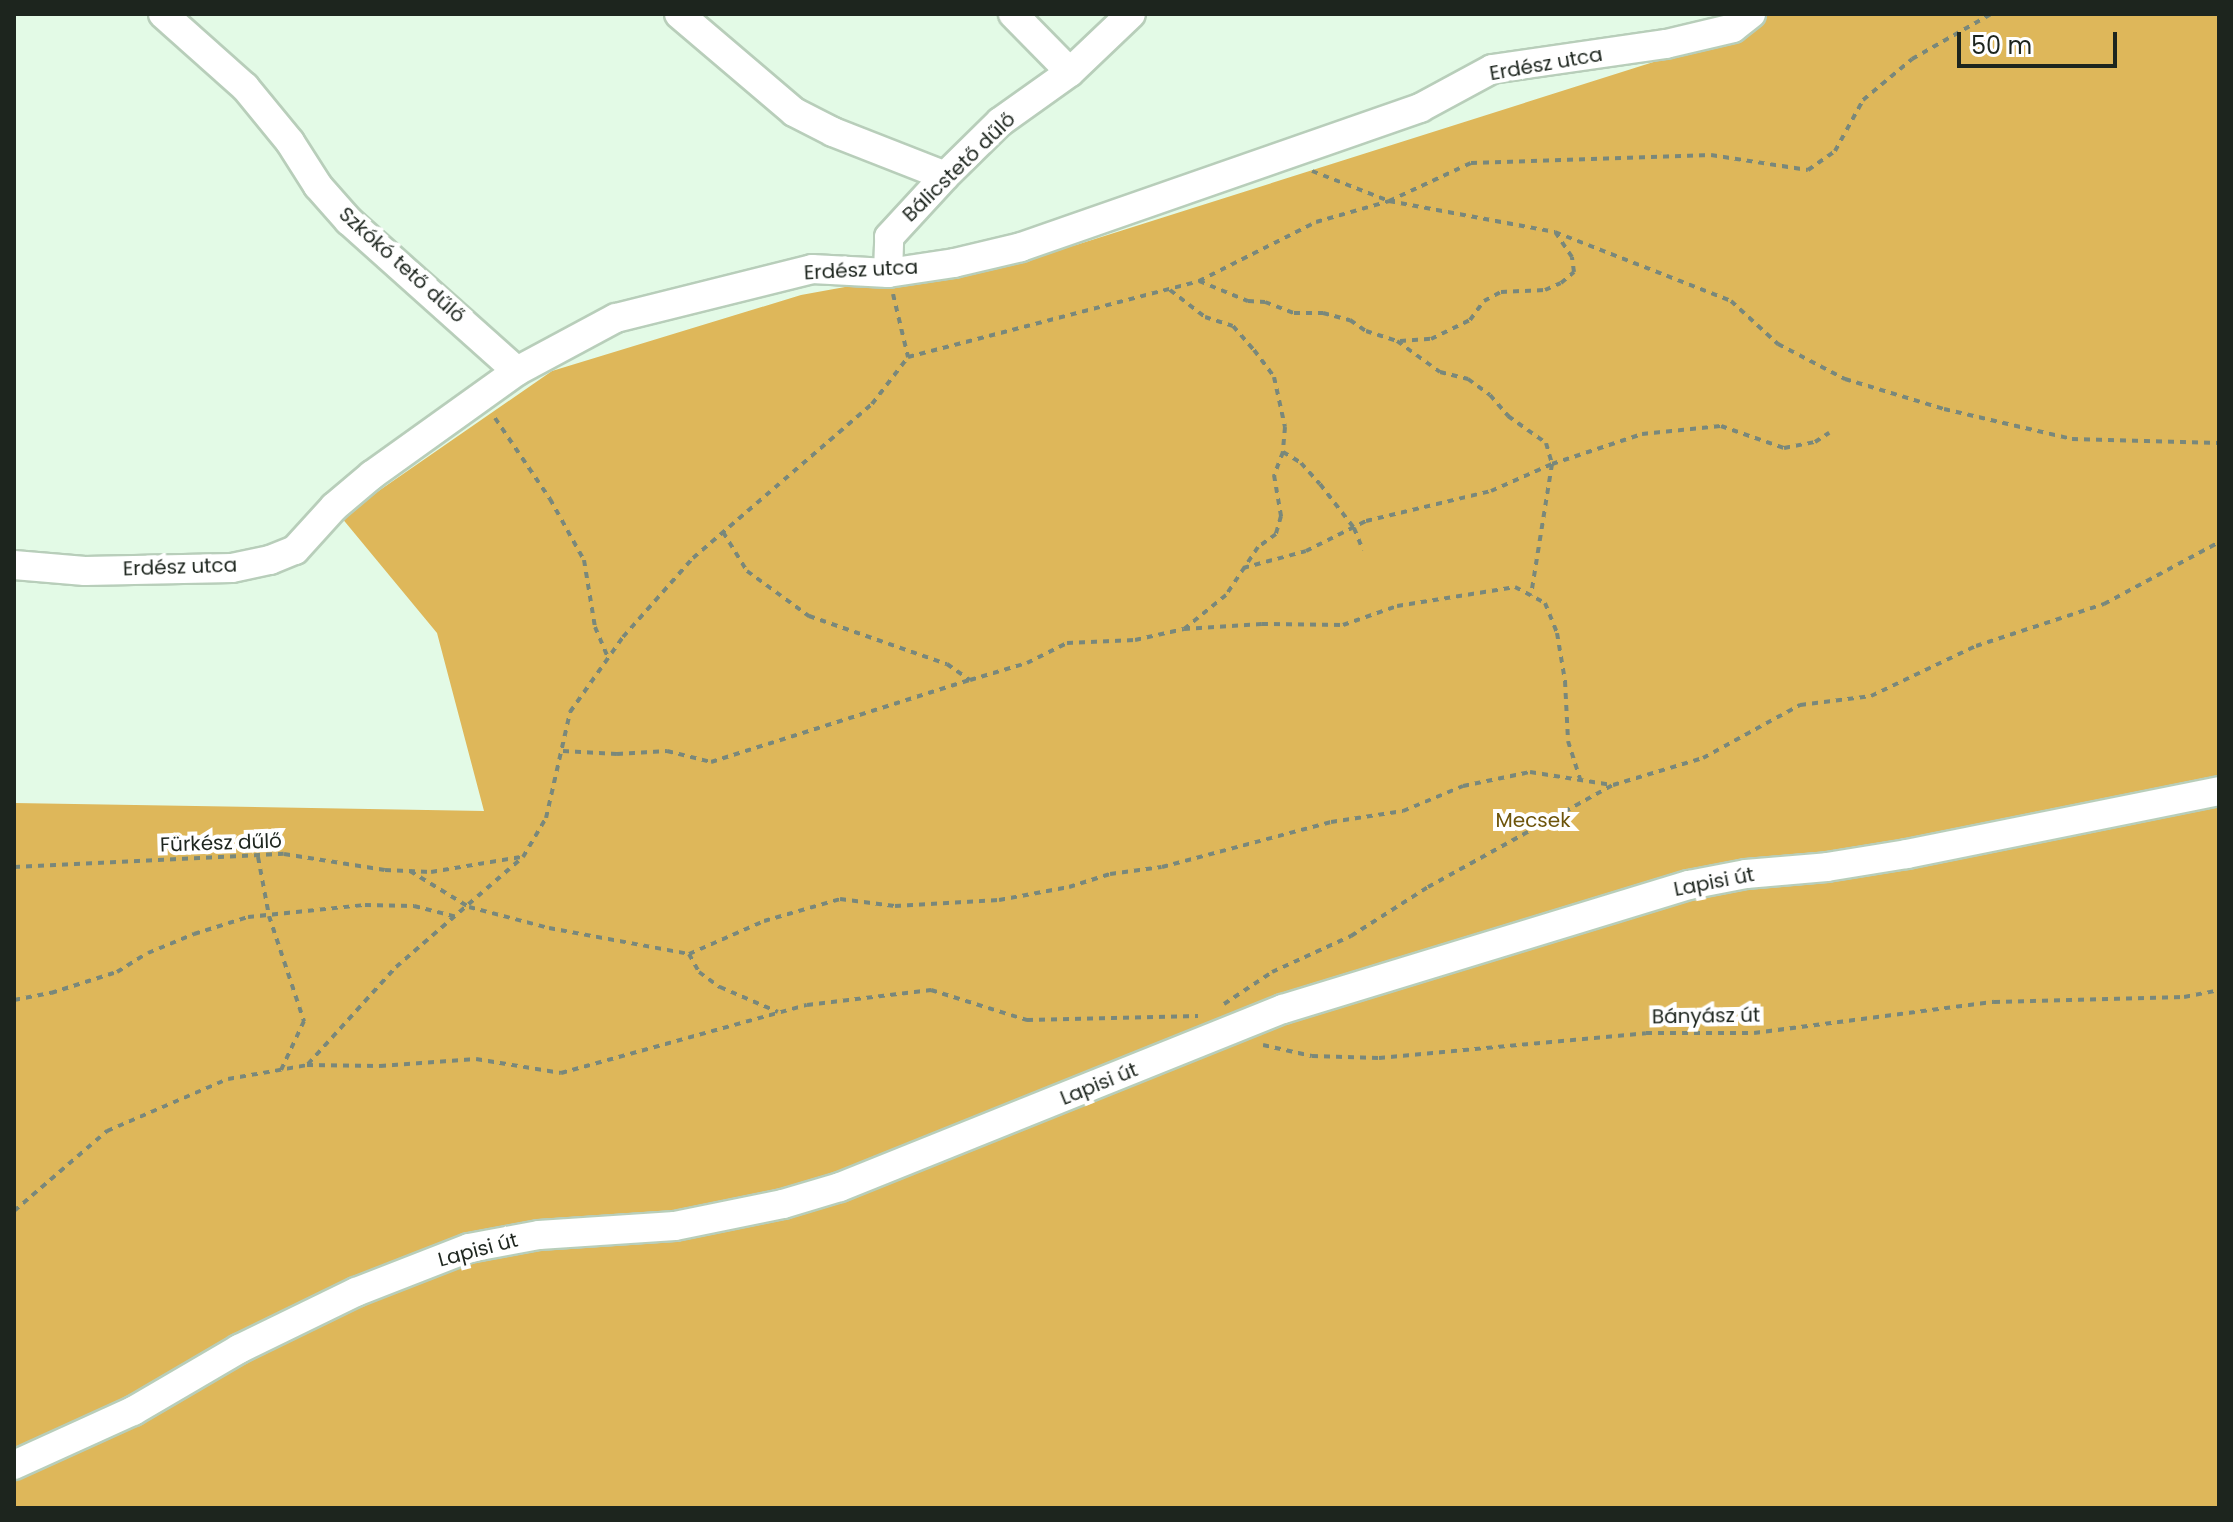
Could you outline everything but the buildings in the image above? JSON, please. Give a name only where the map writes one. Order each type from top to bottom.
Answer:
[{"type":"street","name":"Szkókó tető dűlő","points":[[163,14],[245,87],[290,142],[318,186],[349,221],[517,371]]},
{"type":"street","points":[[679,14],[794,112],[833,132],[945,176]]},
{"type":"street","points":[[1013,14],[1070,72]]},
{"type":"street","name":"Bálicstető dűlő","points":[[888,273],[889,237],[945,176],[1000,122],[1070,72],[1131,14]]},
{"type":"street","name":"Erdész utca","points":[[14,565],[85,571],[232,568],[270,560],[295,550],[334,507],[372,475],[517,371],[616,318],[812,269],[888,273],[954,263],[1021,247],[1420,108],[1492,69],[1666,44],[1733,28],[1751,14]]},
{"type":"street","name":"Lapisi út","points":[[14,1465],[133,1411],[239,1349],[356,1292],[469,1248],[539,1235],[675,1226],[783,1204],[840,1187],[1218,1016],[1283,1009],[1689,885],[1746,874],[1827,867],[1907,854],[2219,791]]},
{"type":"path","points":[[307,1065],[396,967],[469,907],[523,857],[546,818],[570,712],[608,658],[693,558],[872,404],[908,357],[1199,281],[1316,222],[1389,201],[1471,163],[1711,155],[1808,170],[1835,151],[1863,100],[1900,69],[1991,14]]},
{"type":"path","points":[[1286,156],[1324,177],[1389,201],[1555,232],[1731,301],[1778,344],[1845,379],[1944,409],[2072,439],[2219,443]]},
{"type":"path","points":[[1397,341],[1431,339],[1470,320],[1484,301],[1501,292],[1545,290],[1561,283],[1574,272],[1572,257],[1555,232]]},
{"type":"path","points":[[888,273],[908,357]]},
{"type":"path","points":[[1199,281],[1248,301],[1265,302],[1294,313],[1323,313],[1350,320],[1366,331],[1397,341],[1440,372],[1468,379],[1490,395],[1508,416],[1546,443],[1552,464],[1531,595]]},
{"type":"path","points":[[1170,290],[1205,317],[1233,326],[1274,377],[1285,427],[1283,452],[1274,475],[1281,516],[1276,534],[1258,547],[1226,595],[1184,629]]},
{"type":"path","points":[[483,398],[550,499],[584,560],[595,627],[608,658]]},
{"type":"path","points":[[1243,568],[1306,551],[1366,521],[1491,491],[1552,464],[1642,434],[1721,426],[1784,448],[1815,442],[1829,433]]},
{"type":"path","points":[[1283,452],[1301,463],[1354,528],[1363,550]]},
{"type":"path","points":[[723,532],[747,571],[809,616],[947,664],[970,680]]},
{"type":"path","points":[[14,1211],[107,1131],[228,1079],[307,1065],[380,1066],[476,1059],[561,1073],[779,1013],[867,996],[931,990],[1027,1020],[1218,1016],[1272,972],[1351,936],[1428,887],[1613,785],[1703,758],[1800,705],[1871,696],[1976,646],[2104,604],[2219,542]]},
{"type":"path","points":[[561,750],[617,754],[667,751],[711,762],[1027,663],[1067,643],[1135,640],[1184,629],[1262,624],[1343,625],[1397,606],[1515,587],[1545,603],[1557,633],[1565,681],[1568,741],[1581,782]]},
{"type":"path","points":[[410,871],[469,907],[549,928],[689,954],[764,921],[840,899],[895,906],[999,900],[1069,887],[1110,874],[1162,867],[1331,822],[1403,811],[1463,786],[1530,772],[1613,785]]},
{"type":"path","name":"Fürkész dűlő","points":[[14,867],[284,854],[431,872],[523,857]]},
{"type":"path","points":[[258,855],[269,916],[304,1021],[281,1070]]},
{"type":"path","points":[[14,1000],[51,993],[117,972],[148,953],[248,917],[365,905],[414,906],[457,917]]},
{"type":"path","points":[[689,954],[699,972],[720,987],[779,1013]]},
{"type":"path","name":"Bányász út","points":[[1218,1016],[1312,1056],[1379,1058],[1646,1033],[1754,1033],[1994,1002],[2184,997],[2219,990]]},
{"type":"green space","name":"Mecsek","points":[[1761,14],[2219,14],[2219,1508],[14,1508],[14,803],[484,811],[437,633],[341,517],[552,371],[801,295],[1076,245],[1723,40]]}]
